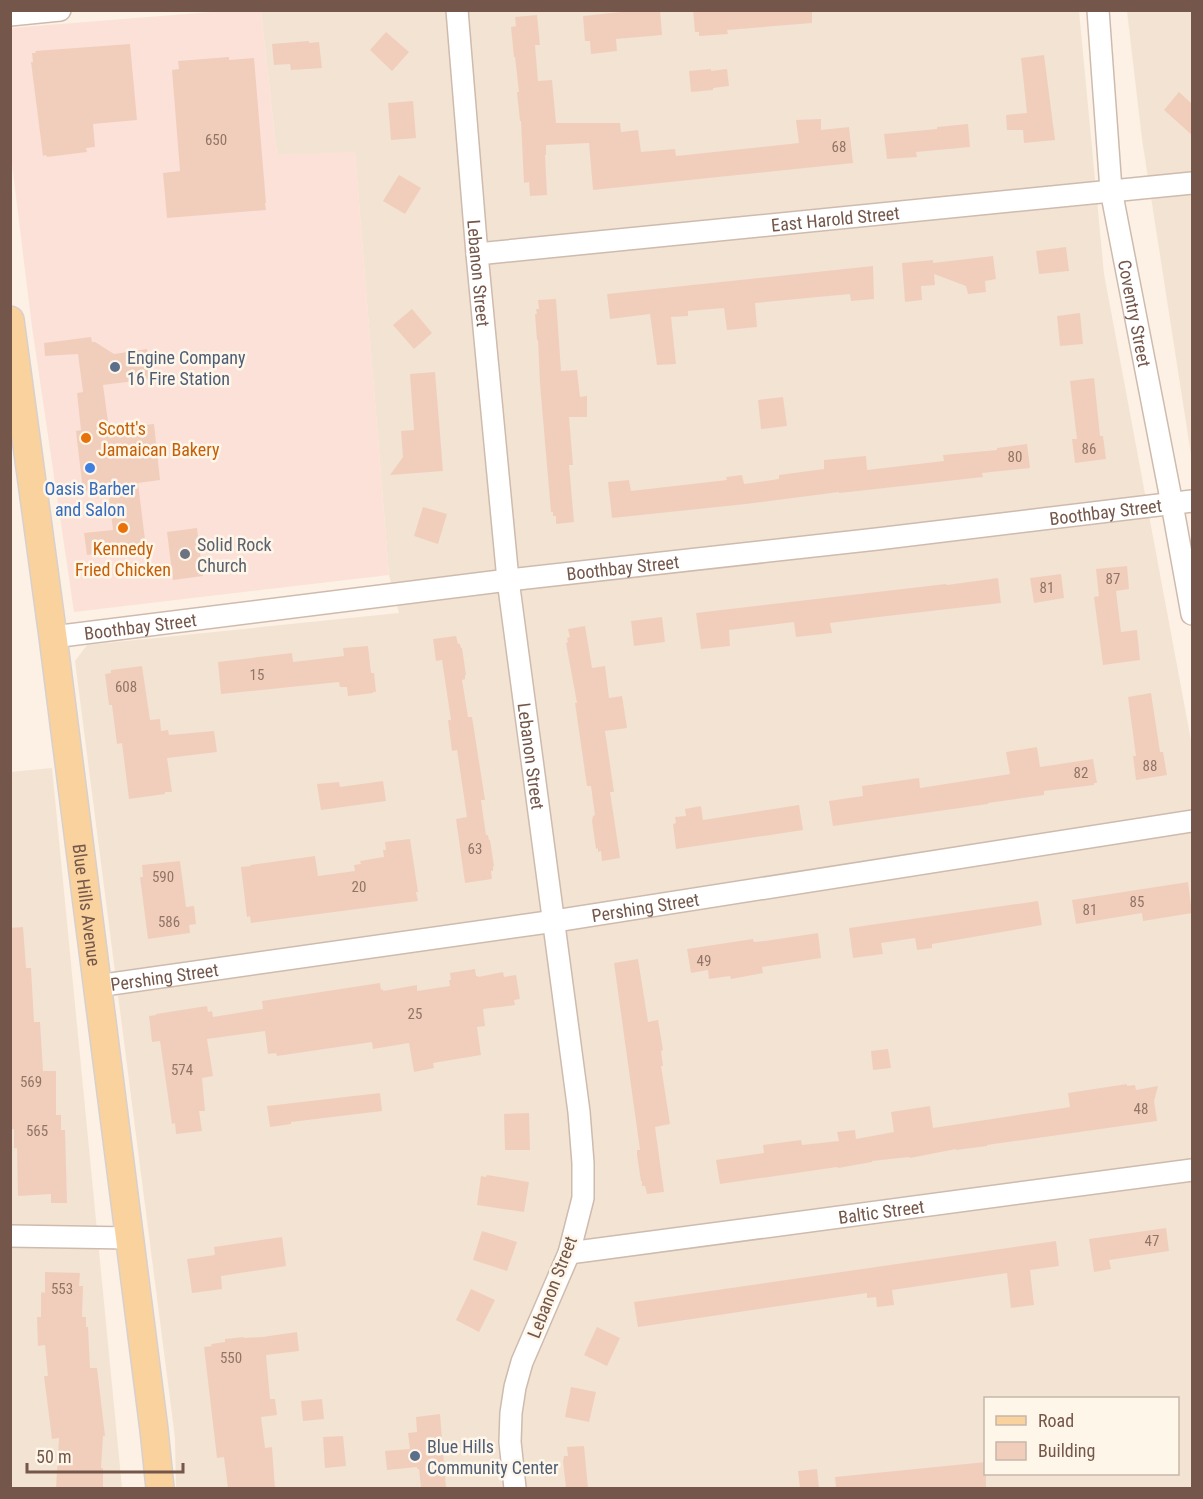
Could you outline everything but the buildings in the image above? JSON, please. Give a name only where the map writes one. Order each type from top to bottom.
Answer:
[{"type":"main road","name":"Blue Hills Avenue","points":[[10,320],[53,637],[160,1488]]},
{"type":"street","points":[[10,15],[60,10]]},
{"type":"street","name":"Lebanon Street","points":[[457,10],[477,254],[508,580],[555,921],[579,1112],[583,1163],[583,1198],[568,1253],[522,1362],[515,1387],[510,1442],[515,1488]]},
{"type":"street","name":"Coventry Street","points":[[1098,10],[1111,190],[1183,502],[1192,614]]},
{"type":"street","name":"East Harold Street","points":[[477,254],[1192,183]]},
{"type":"street","name":"Boothbay Street","points":[[53,637],[508,580],[1183,502]]},
{"type":"street","name":"Pershing Street","points":[[97,987],[555,921],[1192,821]]},
{"type":"street","name":"Baltic Street","points":[[568,1253],[1192,1170]]},
{"type":"street","points":[[10,1236],[129,1238]]},
{"type":"shaded area","points":[[224,11],[261,11],[277,155],[355,152],[389,575],[74,612],[32,327],[11,156],[10,28]]},
{"type":"shaded area","points":[[261,11],[1079,11],[1104,274],[1192,746],[1192,1488],[176,1488],[175,1438],[75,661],[87,645],[399,613],[389,575],[355,153],[277,155]]},
{"type":"shaded area","points":[[1127,11],[1192,11],[1192,461],[1142,139]]},
{"type":"shaded area","points":[[52,768],[122,1488],[11,1488],[11,772]]},
{"type":"place","name":"Engine Company 16 Fire Station","points":[[115,367]]},
{"type":"place","name":"Scott's Jamaican Bakery","points":[[86,438]]},
{"type":"place","name":"Oasis Barber and Salon","points":[[90,468]]},
{"type":"place","name":"Kennedy Fried Chicken","points":[[123,528]]},
{"type":"place","name":"Solid Rock Church","points":[[185,554]]},
{"type":"place","name":"Blue Hills Community Center","points":[[415,1456]]}]
